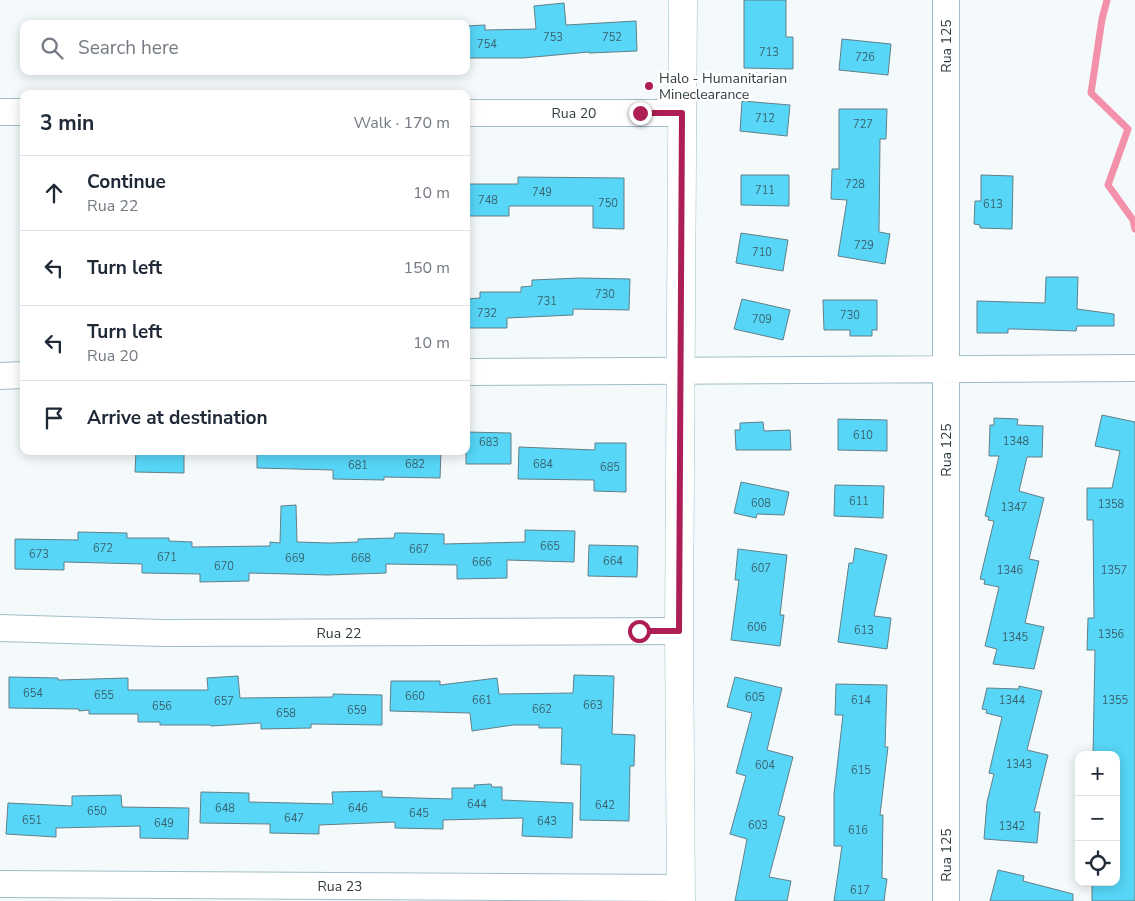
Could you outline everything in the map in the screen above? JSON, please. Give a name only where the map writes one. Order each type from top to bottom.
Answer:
[{"type":"street","points":[[681,894],[679,631],[683,0]]},
{"type":"street","name":"Rua 125","points":[[946,0],[946,901]]},
{"type":"street","points":[[0,112],[20,112]]},
{"type":"street","name":"Rua 20","points":[[470,112],[682,113]]},
{"type":"street","points":[[470,372],[1135,368]]},
{"type":"street","points":[[0,376],[20,375]]},
{"type":"street","name":"Rua 22","points":[[0,628],[162,634],[679,631]]},
{"type":"street","name":"Rua 23","points":[[0,884],[681,894]]},
{"type":"building","points":[[744,0],[786,0],[786,37],[793,37],[793,69],[744,68]]},
{"type":"building","points":[[564,3],[566,25],[636,21],[637,51],[589,52],[523,58],[470,58],[470,26],[485,25],[485,30],[536,29],[534,6]]},
{"type":"building","points":[[842,39],[891,44],[888,75],[839,70]]},
{"type":"building","points":[[742,101],[790,105],[787,136],[740,131]]},
{"type":"building","points":[[839,109],[887,109],[886,139],[880,139],[879,232],[890,234],[885,264],[838,256],[847,200],[831,199],[832,169],[839,169]]},
{"type":"building","points":[[741,175],[789,175],[789,206],[741,205]]},
{"type":"building","points":[[981,175],[1013,176],[1012,229],[980,228],[980,225],[974,224],[975,201],[981,201]]},
{"type":"building","points":[[518,177],[624,178],[624,229],[593,228],[593,206],[509,206],[509,216],[470,216],[470,184],[518,184]]},
{"type":"building","points":[[741,233],[788,240],[783,271],[736,263]]},
{"type":"building","points":[[1046,277],[1078,277],[1077,309],[1114,314],[1114,326],[1077,326],[1076,331],[1008,329],[1008,333],[977,333],[977,301],[1045,303]]},
{"type":"building","points":[[580,278],[630,279],[629,310],[573,309],[573,315],[507,318],[507,328],[470,328],[470,299],[480,298],[480,292],[521,292],[521,287],[532,286],[532,280]]},
{"type":"building","points":[[742,299],[790,310],[783,340],[734,329]]},
{"type":"building","points":[[823,300],[877,300],[877,330],[872,330],[872,336],[850,336],[850,330],[824,330]]},
{"type":"building","points":[[1102,415],[1135,422],[1135,901],[1092,901],[1092,886],[1120,886],[1120,751],[1093,751],[1095,650],[1087,650],[1088,618],[1094,618],[1093,520],[1087,520],[1087,488],[1112,488],[1120,451],[1095,446]]},
{"type":"building","points":[[994,418],[1018,419],[1017,425],[1043,426],[1042,457],[1027,457],[1019,491],[1044,498],[1029,559],[1039,561],[1025,623],[1044,627],[1034,669],[993,664],[997,649],[985,646],[999,587],[984,584],[985,580],[980,579],[994,521],[988,520],[989,517],[985,516],[999,456],[989,456],[990,425],[994,425]]},
{"type":"building","points":[[838,419],[887,420],[887,451],[838,450]]},
{"type":"building","points":[[763,422],[764,431],[790,430],[791,450],[736,450],[735,430],[740,430],[740,423]]},
{"type":"building","points":[[470,432],[511,433],[511,464],[466,464],[466,455],[470,455]]},
{"type":"building","points":[[595,443],[626,443],[626,492],[594,491],[594,480],[518,479],[519,447],[595,450]]},
{"type":"building","points":[[136,455],[184,455],[184,473],[135,472]]},
{"type":"building","points":[[257,455],[441,455],[440,478],[384,477],[384,480],[333,479],[333,470],[257,468]]},
{"type":"building","points":[[741,482],[789,492],[784,515],[757,514],[756,518],[734,513]]},
{"type":"building","points":[[835,485],[884,486],[883,518],[834,516]]},
{"type":"building","points":[[296,505],[297,542],[358,542],[358,539],[394,538],[395,533],[405,533],[444,534],[444,544],[525,542],[525,530],[575,531],[574,562],[507,560],[507,578],[457,579],[457,565],[386,564],[386,573],[328,575],[249,573],[249,581],[200,582],[200,574],[142,573],[142,564],[64,562],[64,570],[15,569],[15,539],[78,540],[78,532],[127,533],[127,538],[169,538],[169,541],[192,542],[192,547],[270,546],[270,542],[280,543],[281,506]]},
{"type":"building","points":[[589,545],[638,546],[637,577],[588,576]]},
{"type":"building","points":[[855,548],[887,555],[874,616],[891,618],[887,649],[838,642],[849,563],[853,563]]},
{"type":"building","points":[[738,549],[787,555],[780,615],[784,615],[780,646],[731,640],[739,580],[735,580]]},
{"type":"building","points":[[574,675],[614,676],[612,734],[635,735],[634,766],[630,766],[629,821],[580,820],[581,765],[561,764],[562,728],[539,728],[539,725],[513,725],[472,731],[470,713],[390,711],[391,681],[440,681],[440,685],[497,678],[499,694],[573,693]]},
{"type":"building","points":[[238,676],[240,698],[333,697],[333,694],[382,695],[382,725],[311,724],[311,728],[261,729],[261,723],[211,726],[160,725],[160,722],[138,722],[138,714],[89,714],[89,710],[79,711],[79,709],[9,708],[9,677],[58,678],[58,680],[128,678],[128,690],[208,690],[207,678]]},
{"type":"building","points":[[735,677],[782,688],[767,750],[793,757],[778,815],[785,817],[769,877],[791,881],[787,901],[735,901],[747,839],[730,834],[746,776],[736,773],[752,713],[727,707]]},
{"type":"building","points":[[836,684],[887,685],[885,747],[888,747],[880,815],[883,815],[882,878],[887,879],[884,901],[834,901],[842,846],[834,846],[834,794],[843,715],[835,715]]},
{"type":"building","points":[[1019,686],[1042,691],[1027,750],[1048,755],[1034,812],[1040,812],[1037,843],[984,839],[987,802],[994,774],[989,773],[1002,717],[986,713],[987,710],[982,709],[987,688],[1019,689]]},
{"type":"building","points":[[491,784],[492,787],[502,787],[502,800],[573,803],[572,838],[522,836],[523,818],[443,820],[443,829],[395,828],[395,822],[319,825],[319,834],[270,833],[270,824],[200,823],[201,792],[249,793],[249,802],[333,804],[332,792],[382,791],[382,797],[452,799],[452,788],[475,788],[474,785]]},
{"type":"building","points":[[121,795],[122,807],[189,808],[188,839],[140,838],[140,826],[56,828],[56,837],[6,834],[8,803],[72,806],[72,796]]},
{"type":"building","points":[[998,870],[1024,876],[1023,881],[1073,894],[1073,901],[990,901]]},
{"type":"waterway","points":[[1107,0],[1102,19],[1091,93],[1128,129],[1108,185],[1133,220],[1135,229]]},
{"type":"place","name":"Halo - Humanitarian Mineclearance","points":[[649,86]]},
{"type":"route","points":[[639,631],[679,631],[682,113],[640,113]]}]
